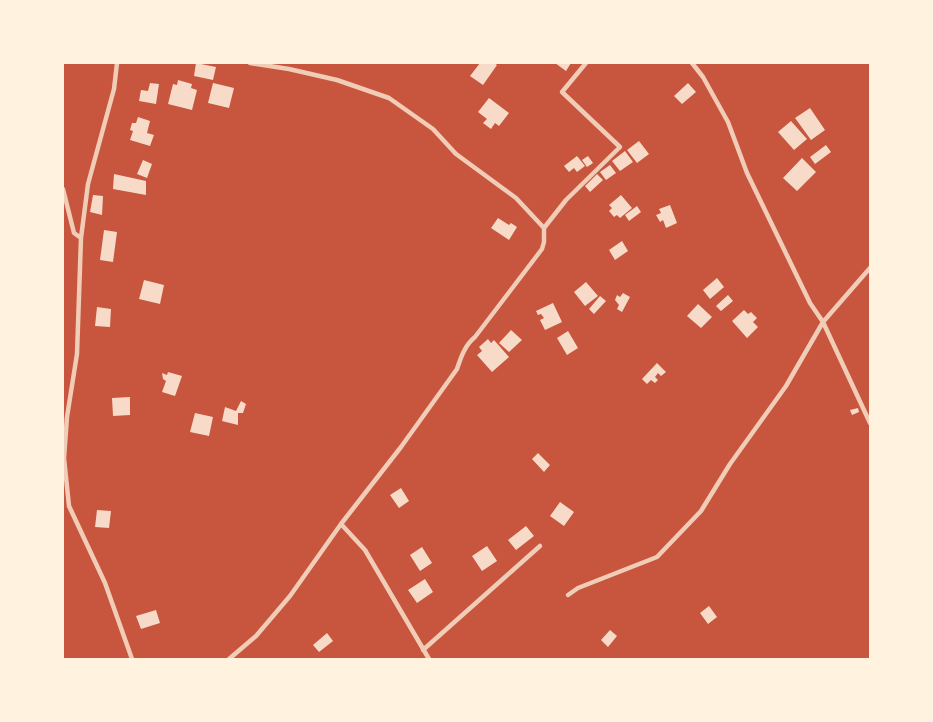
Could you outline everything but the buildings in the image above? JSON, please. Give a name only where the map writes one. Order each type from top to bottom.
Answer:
[{"type":"street","points":[[117,63],[114,89],[88,184],[81,238],[77,354],[67,417],[64,458],[69,506],[105,583],[132,659]]},
{"type":"street","points":[[250,63],[337,80],[389,98],[434,129],[456,154],[516,198],[544,228]]},
{"type":"street","points":[[229,659],[256,636],[291,596],[341,524],[401,447],[457,369],[461,355],[469,342],[542,249],[544,228],[550,218],[620,147],[562,92],[586,63]]},
{"type":"street","points":[[692,63],[703,77],[728,122],[747,173],[870,423]]},
{"type":"street","points":[[63,189],[74,233],[81,238]]},
{"type":"street","points":[[568,595],[578,588],[657,558],[701,511],[730,464],[786,386],[822,322],[870,268]]},
{"type":"street","points":[[341,524],[365,550],[429,659]]},
{"type":"street","points":[[423,650],[540,546]]}]
